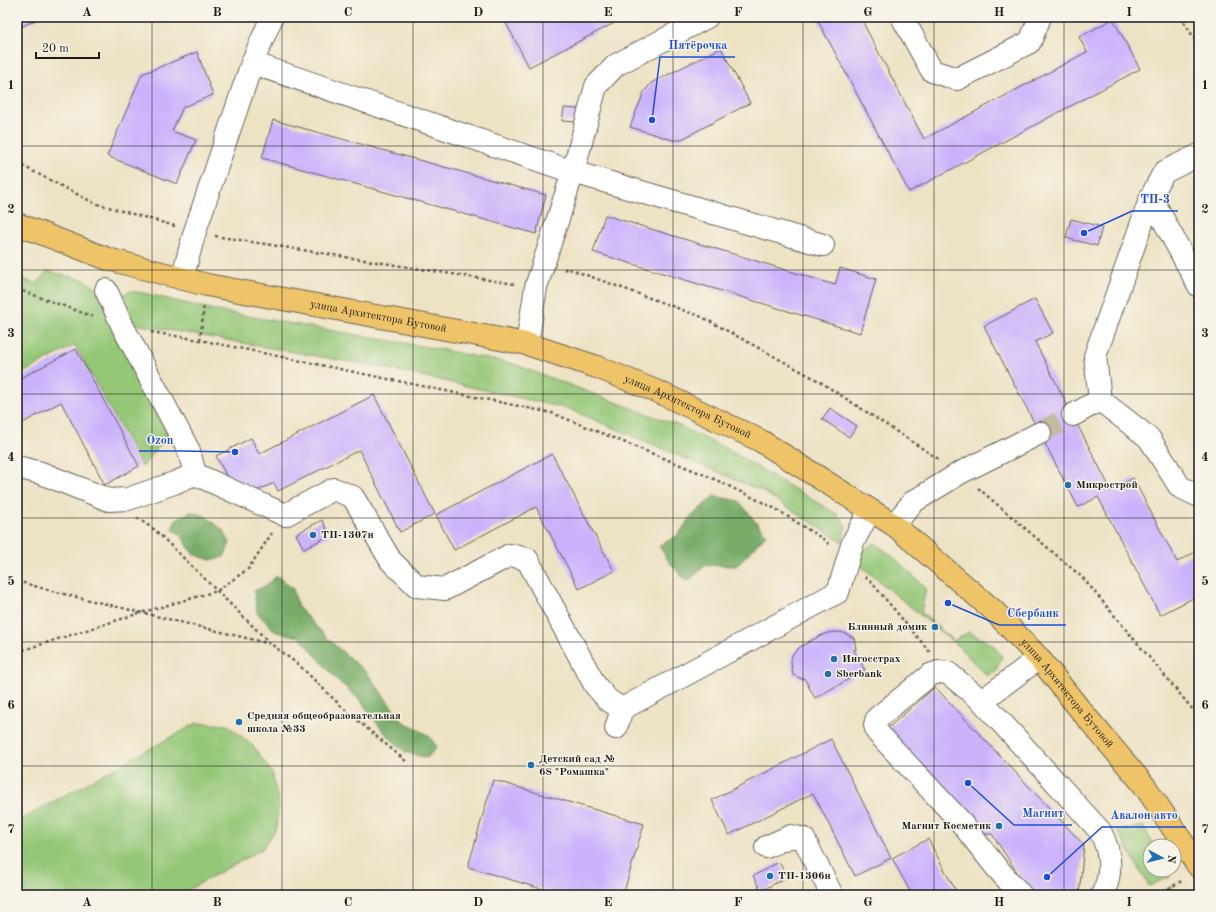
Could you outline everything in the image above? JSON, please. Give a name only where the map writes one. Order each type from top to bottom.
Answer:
[{"type":"main road","name":"улица Архитектора Бутовой","points":[[17,224],[108,259],[207,285],[527,344],[597,367],[663,394],[761,441],[894,525],[993,610],[1039,658],[1078,707],[1144,784],[1192,873]]},
{"type":"lane","points":[[182,279],[195,231],[252,63],[272,17]]},
{"type":"lane","points":[[527,344],[536,287],[573,172],[596,86],[616,65],[706,17]]},
{"type":"lane","points":[[902,17],[932,71],[957,79],[1030,42],[1040,17]]},
{"type":"lane","points":[[252,63],[573,172],[823,245]]},
{"type":"lane","points":[[1199,155],[1164,172],[1151,197],[1095,356],[1100,400],[1149,438],[1180,488],[1199,496]]},
{"type":"lane","points":[[1151,197],[1199,286]]},
{"type":"lane","points":[[106,290],[123,327],[189,451],[194,474]]},
{"type":"lane","points":[[1073,415],[1100,400]]},
{"type":"lane","points":[[894,525],[913,502],[960,473],[1040,433]]},
{"type":"lane","points":[[17,467],[41,473],[108,500],[128,499],[174,483],[194,474],[285,515],[334,489],[353,497],[391,561],[417,586],[445,589],[510,555],[526,559],[595,685],[608,700],[619,718],[838,592],[853,542],[870,510]]},
{"type":"lane","points":[[982,701],[1039,658]]},
{"type":"lane","points":[[1021,895],[996,868],[959,820],[877,732],[875,725],[877,718],[930,675],[938,672],[948,673],[982,701],[1100,832],[1109,853],[1110,867],[1108,880],[1102,895]]},
{"type":"lane","points":[[766,846],[791,836],[804,840],[832,895]]},
{"type":"path","points":[[1181,17],[1199,46]]},
{"type":"path","points":[[17,290],[123,327],[200,340],[552,413],[710,477],[776,508],[826,541],[846,562],[872,583],[948,673]]},
{"type":"path","points":[[108,500],[155,530],[271,644],[300,666],[343,708],[408,763]]},
{"type":"path","points":[[17,652],[140,613],[217,591],[248,569],[285,515]]},
{"type":"path","points":[[17,581],[140,613],[271,644]]},
{"type":"path","points":[[1158,895],[1192,873]]},
{"type":"green space","points":[[47,271],[84,280],[95,287],[118,329],[168,436],[142,467],[75,345],[17,376],[17,277],[37,284]]},
{"type":"green space","points":[[129,291],[218,311],[438,349],[513,364],[677,425],[729,450],[838,515],[846,526],[842,542],[762,491],[569,409],[390,369],[135,324],[123,305],[122,296]]},
{"type":"green space","points":[[714,496],[739,501],[766,535],[736,566],[706,565],[687,582],[670,563],[659,546],[678,535],[690,518]]},
{"type":"green space","points":[[191,512],[205,516],[224,531],[230,543],[224,557],[210,560],[193,554],[181,535],[172,529],[176,519]]},
{"type":"green space","points":[[875,543],[891,555],[926,588],[921,612],[953,641],[969,632],[993,645],[1002,656],[996,671],[987,676],[959,647],[856,562],[859,552]]},
{"type":"green space","points":[[277,576],[293,589],[298,607],[329,640],[368,674],[402,721],[428,735],[437,747],[427,758],[405,752],[383,731],[360,700],[335,678],[300,637],[276,632],[257,613],[254,591],[265,586]]},
{"type":"green space","points":[[197,723],[228,725],[253,746],[272,773],[279,804],[276,829],[262,849],[179,895],[26,895],[17,875],[17,826],[20,820]]},
{"type":"green space","points":[[1143,826],[1150,838],[1142,838],[1142,874],[1117,830]]},
{"type":"green space","points":[[1144,878],[1168,878],[1149,886]]},
{"type":"green space","points":[[1171,886],[1169,895],[1155,895]]},
{"type":"building","points":[[17,17],[41,17],[17,29]]},
{"type":"building","points":[[503,17],[626,17],[529,67]]},
{"type":"building","points":[[816,17],[860,17],[924,139],[1087,52],[1079,37],[1113,19],[1140,69],[909,192]]},
{"type":"building","points":[[721,48],[750,103],[680,140],[673,140],[630,127],[644,92],[651,83]]},
{"type":"building","points":[[197,52],[213,95],[183,107],[172,131],[196,140],[177,184],[107,156],[142,74]]},
{"type":"building","points":[[564,108],[578,109],[576,122],[562,121]]},
{"type":"building","points":[[273,120],[546,195],[536,234],[262,158]]},
{"type":"building","points":[[1199,195],[1199,204],[1195,197]]},
{"type":"building","points":[[605,215],[835,285],[840,268],[876,279],[860,333],[593,252]]},
{"type":"building","points":[[1071,219],[1102,227],[1097,246],[1066,238]]},
{"type":"building","points":[[1035,299],[1053,333],[1035,342],[1111,490],[1133,478],[1177,562],[1199,550],[1199,595],[1160,615],[1098,497],[1078,507],[984,326]]},
{"type":"building","points":[[76,349],[139,466],[105,485],[61,402],[17,426],[17,380]]},
{"type":"building","points":[[374,395],[435,514],[400,532],[359,450],[278,491],[274,483],[254,492],[231,485],[216,456],[251,438],[259,454]]},
{"type":"building","points":[[830,408],[857,426],[849,437],[822,419]]},
{"type":"building","points":[[552,454],[614,571],[579,589],[536,507],[454,550],[436,515]]},
{"type":"building","name":"ТП-1307н","points":[[322,520],[330,535],[304,549],[296,534]]},
{"type":"building","points":[[827,633],[844,633],[854,638],[856,649],[854,650],[865,670],[815,698],[804,678],[802,679],[793,675],[791,663],[792,655],[800,647],[812,640]]},
{"type":"building","points":[[935,687],[1084,845],[1079,895],[1032,895],[992,834],[982,834],[882,733]]},
{"type":"building","points":[[831,739],[891,858],[855,876],[813,793],[729,835],[712,800]]},
{"type":"building","points":[[493,780],[644,824],[623,895],[562,895],[468,867]]},
{"type":"building","points":[[928,839],[958,895],[912,895],[892,858]]},
{"type":"building","name":"ТП-1306н","points":[[779,862],[787,877],[761,891],[753,876]]},
{"type":"tunnel","points":[[1040,433],[1073,415]]},
{"type":"place","name":"Пятёрочка","points":[[652,120]]},
{"type":"place","name":"ТП-3","points":[[1084,233]]},
{"type":"place","name":"Ozon","points":[[235,452]]},
{"type":"place","name":"Микрострой","points":[[1068,485]]},
{"type":"place","name":"ТП-1307н","points":[[313,535]]},
{"type":"place","name":"Сбербанк","points":[[948,603]]},
{"type":"place","name":"Блинный домик","points":[[935,627]]},
{"type":"place","name":"Ингосстрах","points":[[834,659]]},
{"type":"place","name":"Sberbank","points":[[828,674]]},
{"type":"place","name":"Средняя общеобразовательная школа №33","points":[[239,722]]},
{"type":"place","name":"Детский сад № 68 \"Ромашка\"","points":[[531,765]]},
{"type":"place","name":"Магнит","points":[[968,783]]},
{"type":"place","name":"Магнит Косметик","points":[[999,826]]},
{"type":"place","name":"ТП-1306н","points":[[770,876]]},
{"type":"place","name":"Авалон авто","points":[[1047,877]]}]
